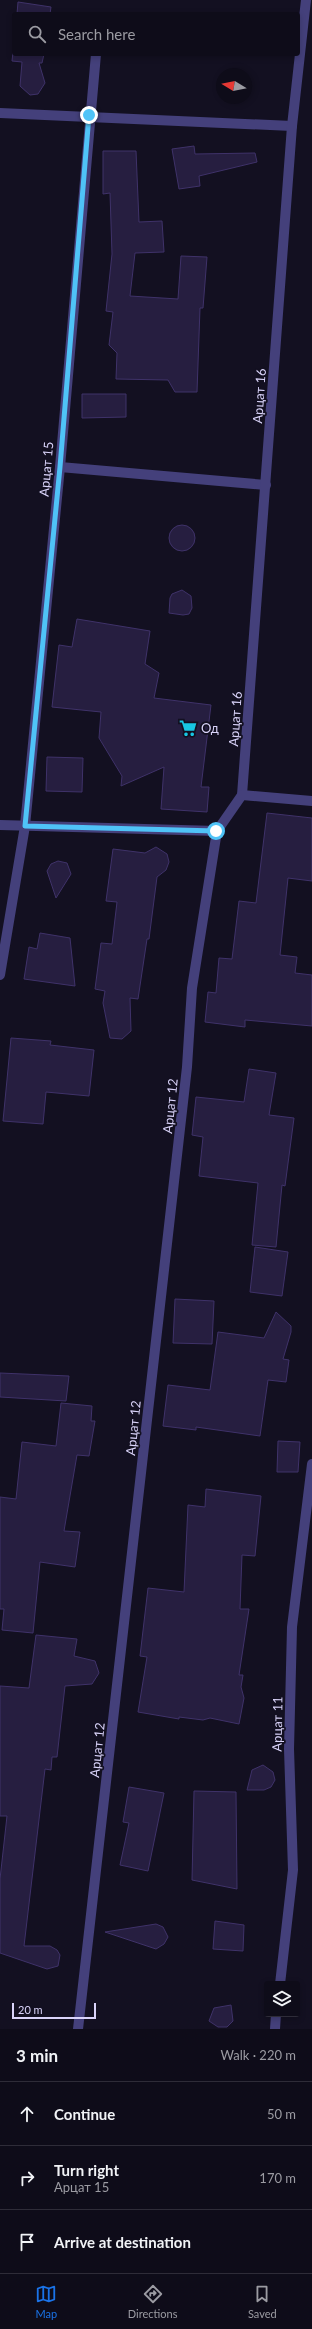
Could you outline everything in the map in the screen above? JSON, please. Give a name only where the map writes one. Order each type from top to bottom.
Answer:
[{"type":"street","name":"Арцат 16","points":[[300,54],[306,0]]},
{"type":"street","name":"Арцат 15","points":[[0,975],[25,826],[60,467],[89,115],[96,56]]},
{"type":"street","name":"Арцат 16","points":[[242,795],[292,126],[300,56]]},
{"type":"street","points":[[0,113],[89,115],[292,126]]},
{"type":"street","points":[[60,467],[266,485]]},
{"type":"street","points":[[0,825],[216,831],[242,795],[312,801]]},
{"type":"street","name":"Арцат 12","points":[[78,2029],[187,1067],[192,988],[216,831]]},
{"type":"street","name":"Арцат 11","points":[[280,1981],[293,1870],[289,1749],[292,1627],[312,1464]]},
{"type":"street","points":[[275,2029],[276,2017]]},
{"type":"building","points":[[18,2],[51,7],[50,12],[17,12]]},
{"type":"building","points":[[13,56],[44,56],[42,63],[39,63],[45,83],[38,94],[30,95],[20,86],[22,62],[12,61]]},
{"type":"building","points":[[194,146],[195,154],[255,153],[257,162],[199,176],[200,186],[179,189],[172,149]]},
{"type":"building","points":[[103,151],[136,151],[139,222],[162,221],[164,252],[135,253],[130,296],[178,299],[181,256],[207,257],[203,308],[200,308],[197,392],[175,392],[168,380],[116,379],[117,353],[109,345],[113,312],[106,311],[112,254],[110,193],[103,194]]},
{"type":"building","points":[[82,394],[126,394],[126,417],[82,418]]},
{"type":"building","points":[[182,525],[191,529],[195,538],[191,547],[182,551],[173,547],[169,538],[173,529]]},
{"type":"building","points":[[182,590],[191,596],[192,608],[189,614],[183,615],[169,613],[170,598],[172,594]]},
{"type":"building","points":[[77,619],[150,631],[145,664],[159,673],[154,698],[211,705],[201,787],[209,787],[207,812],[161,809],[164,767],[121,786],[122,776],[99,738],[101,712],[52,707],[59,645],[72,647]]},
{"type":"building","points":[[47,757],[83,758],[82,792],[46,791]]},
{"type":"building","points":[[267,813],[312,818],[312,881],[288,878],[280,955],[297,957],[295,973],[312,975],[312,1026],[245,1020],[245,1027],[205,1022],[208,992],[216,993],[219,958],[232,959],[239,901],[256,903]]},
{"type":"building","points":[[156,847],[167,854],[169,862],[166,870],[157,877],[149,939],[147,939],[138,999],[130,998],[131,1031],[122,1039],[110,1038],[103,1003],[105,991],[95,989],[101,943],[112,944],[117,902],[106,901],[113,849],[145,853]]},
{"type":"building","points":[[58,861],[67,863],[71,874],[56,898],[47,871],[51,864]]},
{"type":"building","points":[[40,933],[70,938],[75,986],[24,979],[29,947],[37,949]]},
{"type":"building","points":[[11,1038],[51,1041],[50,1045],[94,1050],[89,1096],[46,1092],[43,1124],[3,1121]]},
{"type":"building","points":[[249,1069],[276,1073],[269,1115],[294,1118],[285,1186],[282,1185],[276,1247],[252,1245],[258,1183],[199,1176],[203,1137],[192,1135],[196,1097],[244,1102]]},
{"type":"building","points":[[255,1247],[288,1252],[282,1296],[250,1292]]},
{"type":"building","points":[[175,1299],[214,1301],[212,1344],[173,1343]]},
{"type":"building","points":[[276,1312],[291,1326],[291,1332],[283,1359],[289,1360],[286,1382],[268,1380],[260,1436],[196,1427],[196,1430],[163,1426],[168,1385],[210,1390],[218,1332],[264,1338]]},
{"type":"building","points":[[0,1373],[69,1376],[66,1401],[0,1397]]},
{"type":"building","points":[[61,1403],[92,1406],[91,1421],[95,1421],[89,1456],[77,1455],[64,1531],[80,1532],[75,1567],[40,1562],[33,1633],[2,1630],[4,1609],[0,1609],[0,1497],[16,1499],[22,1442],[56,1446]]},
{"type":"building","points":[[278,1441],[300,1442],[298,1472],[277,1472]]},
{"type":"building","points":[[206,1489],[261,1496],[255,1556],[242,1555],[240,1609],[249,1609],[239,1675],[243,1675],[241,1687],[244,1698],[239,1724],[210,1718],[203,1720],[179,1717],[179,1719],[138,1712],[147,1657],[140,1656],[148,1588],[184,1592],[188,1505],[205,1507]]},
{"type":"building","points":[[36,1635],[77,1639],[74,1656],[95,1661],[99,1673],[92,1684],[65,1686],[57,1757],[52,1757],[51,1770],[45,1769],[24,1946],[50,1946],[57,1950],[60,1955],[58,1966],[47,1969],[0,1953],[0,1879],[7,1816],[0,1816],[0,1686],[29,1688]]},
{"type":"building","points":[[263,1765],[273,1772],[275,1780],[271,1787],[264,1790],[247,1790],[252,1770]]},
{"type":"building","points":[[129,1787],[164,1793],[148,1871],[120,1865],[129,1823],[123,1822]]},
{"type":"building","points":[[194,1791],[236,1792],[237,1889],[192,1880]]},
{"type":"building","points":[[215,1921],[244,1925],[243,1951],[213,1949]]},
{"type":"building","points":[[156,1924],[163,1927],[168,1937],[164,1944],[156,1949],[105,1932]]},
{"type":"building","points":[[231,2005],[233,2021],[227,2027],[218,2027],[209,2021],[214,2008]]},
{"type":"place","name":"Од","points":[[188,728]]},
{"type":"route","points":[[89,115],[60,467],[25,826],[216,831]]}]
